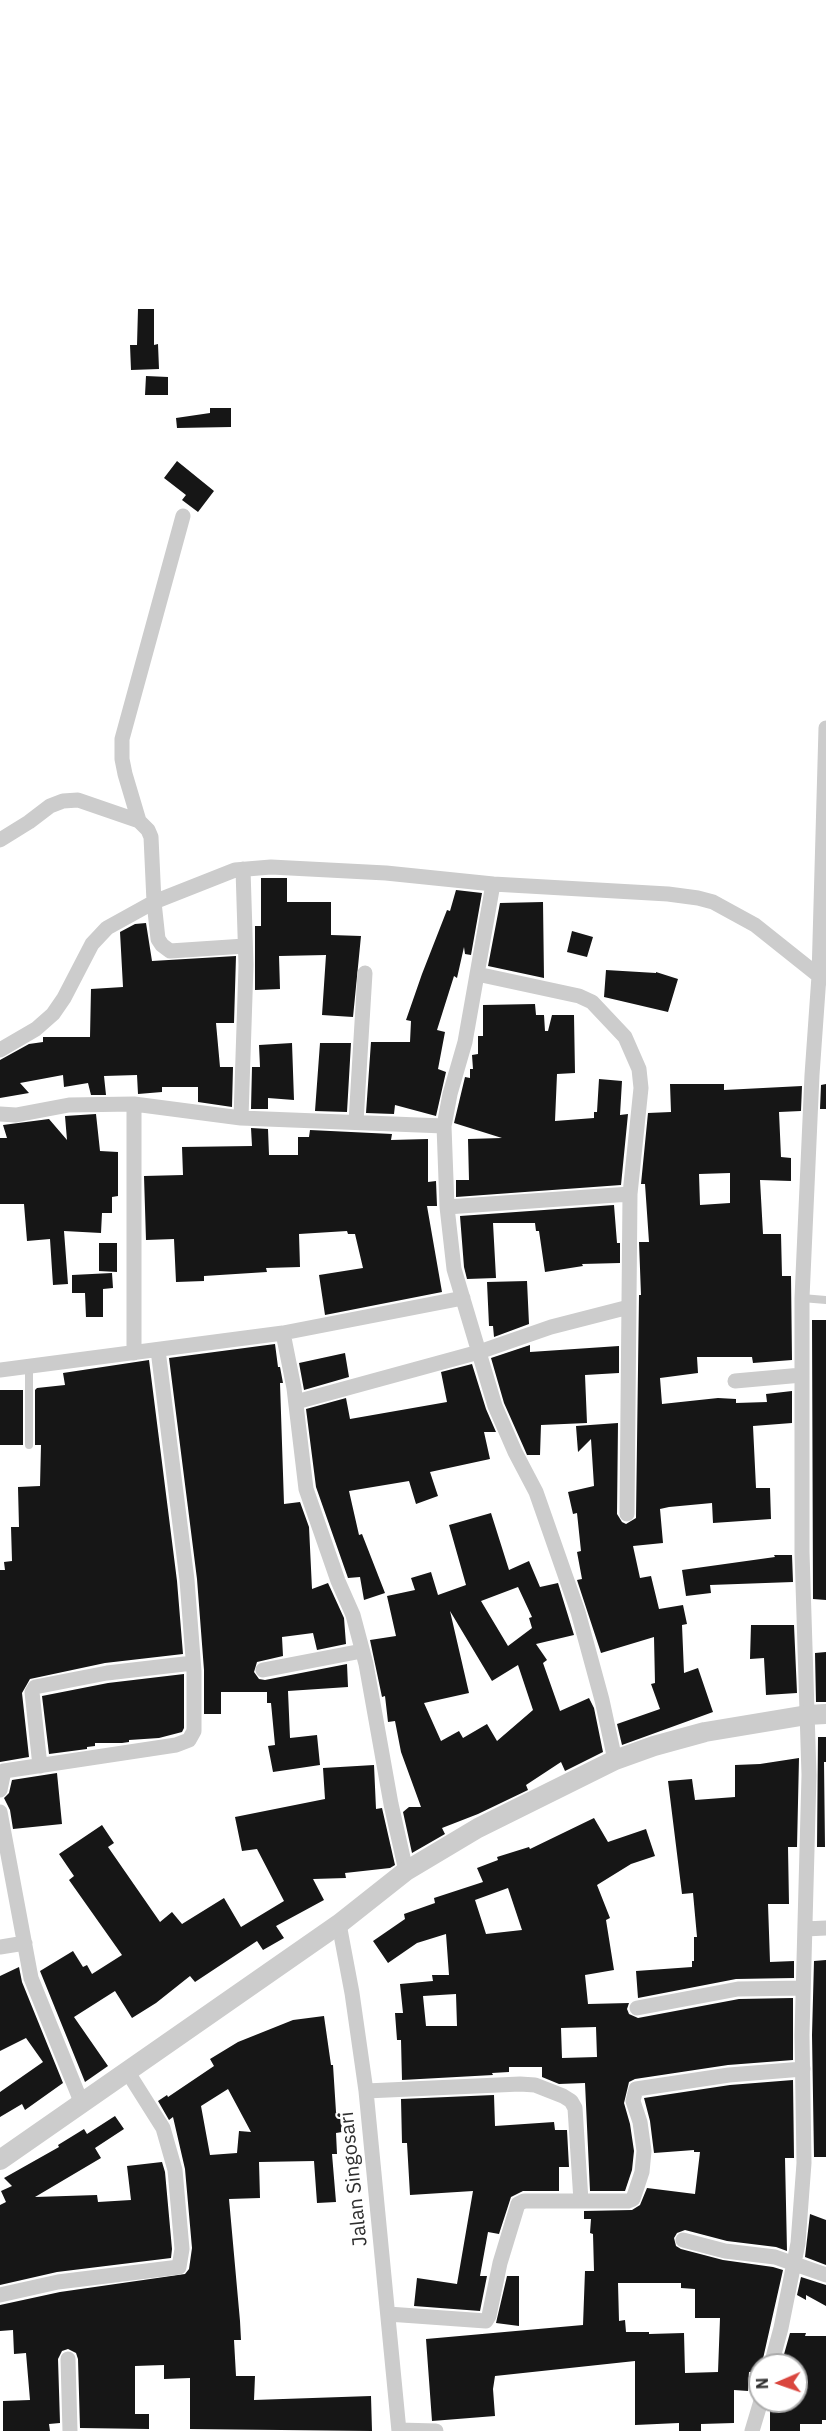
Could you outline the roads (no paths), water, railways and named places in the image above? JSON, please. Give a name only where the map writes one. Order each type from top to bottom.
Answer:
[{"type":"street","points":[[183,516],[122,738],[122,759],[140,820],[151,837],[158,939],[170,951],[245,946]]},
{"type":"street","points":[[774,2353],[795,2263],[802,2217],[803,1988],[809,1775],[816,1715],[802,1552],[802,1298],[812,1074],[822,977],[826,728]]},
{"type":"street","points":[[0,840],[50,806],[63,801],[78,800],[140,820]]},
{"type":"street","points":[[0,1050],[36,1029],[52,1014],[64,998],[92,944],[107,928],[154,902],[235,870],[243,869],[271,867],[386,873],[493,884],[668,894],[698,898],[713,902],[756,925],[822,977]]},
{"type":"street","points":[[241,1118],[245,946],[243,869]]},
{"type":"street","points":[[493,884],[465,1042],[450,1094],[444,1126],[447,1208],[454,1269],[495,1406],[514,1452],[536,1492],[563,1569],[589,1651],[615,1760]]},
{"type":"street","points":[[356,1122],[365,973]]},
{"type":"street","points":[[477,974],[579,996],[592,1002],[625,1037],[639,1069],[641,1088],[630,1194],[627,1514]]},
{"type":"street","points":[[0,1113],[16,1115],[69,1105],[134,1104],[241,1118],[444,1126]]},
{"type":"street","points":[[134,1104],[134,1353]]},
{"type":"street","points":[[447,1208],[630,1194]]},
{"type":"street","points":[[0,1370],[283,1333],[463,1298]]},
{"type":"street","points":[[296,1402],[478,1352],[551,1327],[629,1307]]},
{"type":"street","points":[[283,1333],[296,1402],[306,1489],[338,1581],[353,1615],[406,1871]]},
{"type":"street","points":[[0,1790],[2,1771],[176,1745],[189,1740],[194,1731],[193,1663],[179,1510],[158,1350]]},
{"type":"street","points":[[735,1381],[802,1375]]},
{"type":"street","points":[[263,1670],[362,1652]]},
{"type":"street","points":[[40,1766],[32,1692],[35,1687],[107,1673],[193,1663]]},
{"type":"street","points":[[0,2160],[339,1924],[406,1871],[478,1828],[615,1760],[654,1746],[705,1732],[816,1715]]},
{"type":"street","points":[[0,1812],[31,1978],[82,2104]]},
{"type":"street","name":"Jalan Singosari","points":[[339,1924],[352,1993],[366,2091],[399,2430]]},
{"type":"street","points":[[805,1929],[826,1928]]},
{"type":"street","points":[[0,1947],[25,1943]]},
{"type":"street","points":[[637,2008],[738,1989],[803,1988]]},
{"type":"street","points":[[388,2314],[486,2321],[505,2244],[518,2204],[524,2201],[628,2201],[633,2199],[642,2172],[644,2151],[640,2122],[633,2101],[636,2090],[729,2075],[802,2070]]},
{"type":"street","points":[[0,2295],[58,2282],[179,2267],[182,2249],[175,2170],[163,2128],[127,2071]]},
{"type":"street","points":[[366,2091],[520,2084],[535,2085],[563,2096],[576,2108],[581,2201]]},
{"type":"street","points":[[682,2240],[725,2251],[775,2257],[826,2276]]},
{"type":"street","points":[[68,2359],[70,2431]]},
{"type":"street","points":[[752,2431],[757,2413]]},
{"type":"street","points":[[399,2430],[436,2431]]},
{"type":"lane","points":[[802,1298],[826,1300]]},
{"type":"lane","points":[[29,1366],[29,1444]]}]
